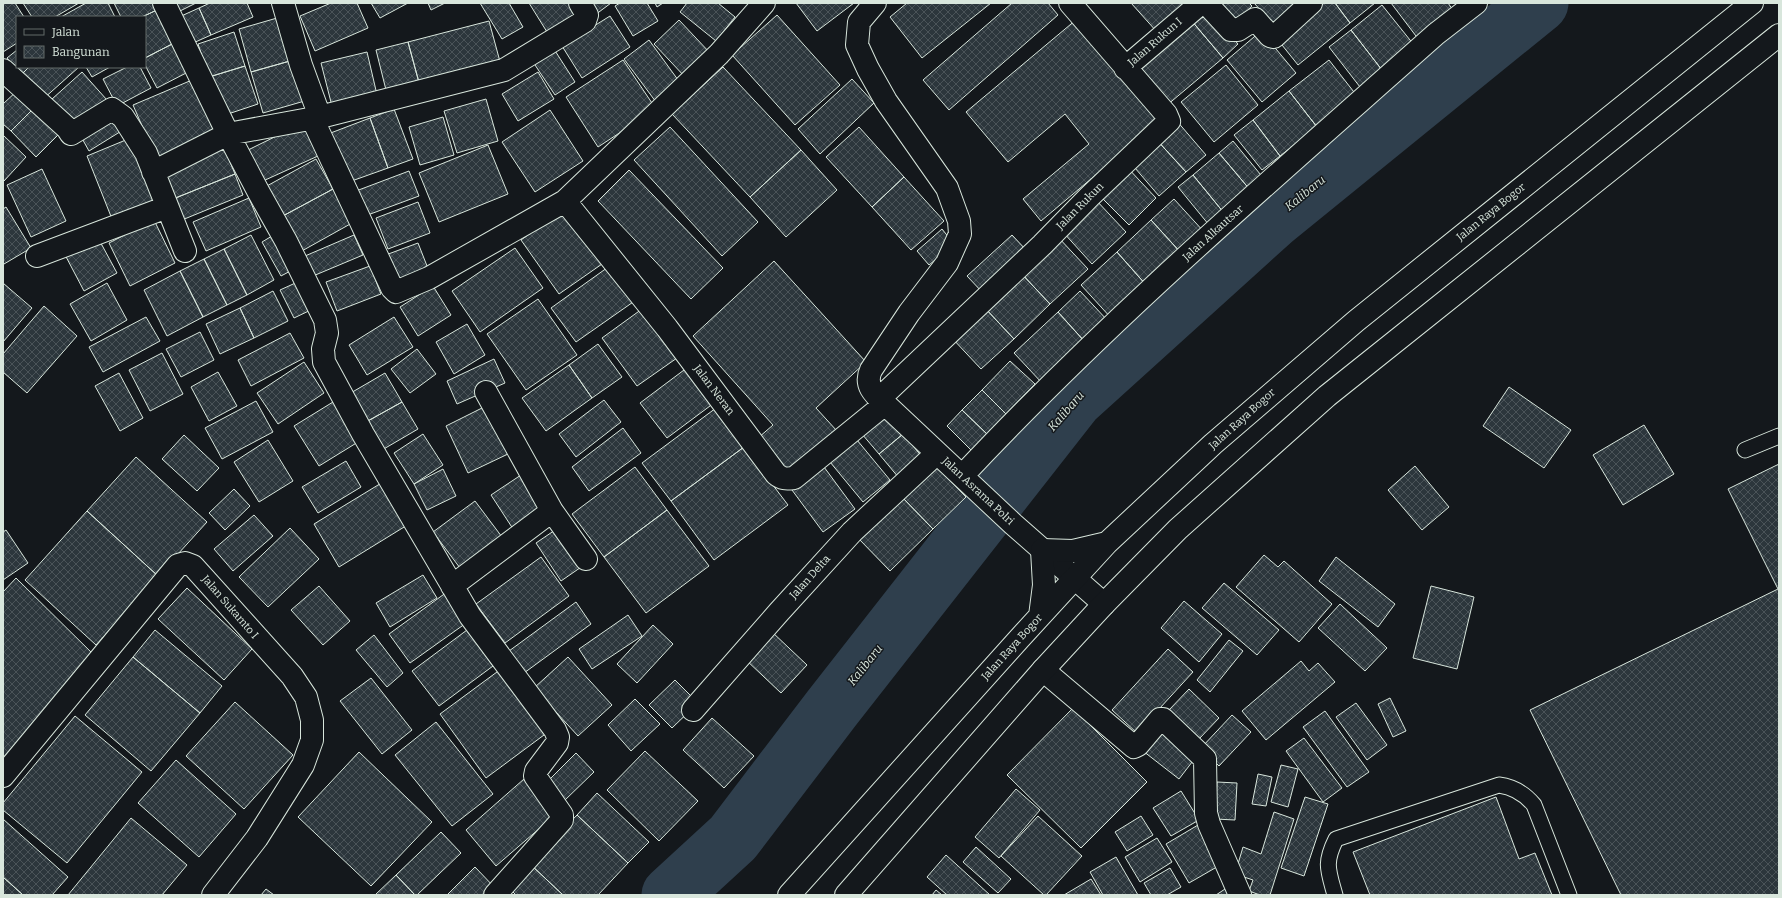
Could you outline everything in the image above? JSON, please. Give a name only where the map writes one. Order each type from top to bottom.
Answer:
[{"type":"main road","points":[[164,3],[228,134],[258,192],[286,241],[325,320],[327,333],[323,349],[324,362],[363,434],[470,616],[555,730],[558,737],[557,743],[536,771],[535,776],[562,815],[562,820],[495,895]]},
{"type":"main road","points":[[283,3],[316,118],[392,288],[396,292],[430,278],[565,201],[719,54],[764,3]]},
{"type":"main road","points":[[153,172],[228,134],[316,118],[504,70],[585,21],[587,16],[580,3]]},
{"type":"main road","name":"Jalan Asrama Polri","points":[[875,3],[859,22],[857,45],[868,69],[886,101],[947,188],[959,221],[960,234],[947,263],[909,313],[870,370],[868,384],[882,402],[1013,524],[1104,604]]},
{"type":"main road","name":"Jalan Rukun","points":[[882,402],[1090,196],[1168,123],[1170,119],[1070,3]]},
{"type":"main road","name":"Jalan Rukun I","points":[[1125,68],[1200,4],[1206,3],[1231,30],[1238,30],[1255,18],[1270,36],[1274,37],[1311,3]]},
{"type":"main road","name":"Jalan Alkautsar","points":[[962,476],[1019,415],[1113,324],[1424,44],[1476,3]]},
{"type":"main road","name":"Jalan Raya Bogor","points":[[789,895],[1075,578],[1107,544],[1213,444],[1321,349],[1752,3]]},
{"type":"main road","points":[[846,895],[1043,670],[1104,604],[1178,529],[1327,396],[1779,35]]},
{"type":"main road","points":[[3,70],[20,83],[71,134],[112,109],[123,117],[146,153],[186,251]]},
{"type":"main road","name":"Jalan Neran","points":[[565,201],[667,328],[776,474],[785,479],[794,478],[882,402]]},
{"type":"main road","points":[[37,256],[167,207]]},
{"type":"main road","points":[[486,392],[552,511],[586,559]]},
{"type":"main road","name":"Jalan Delta","points":[[693,710],[852,532],[937,453]]},
{"type":"main road","points":[[452,586],[552,511]]},
{"type":"main road","points":[[1040,616],[1044,585],[1042,550],[1073,551],[1107,544]]},
{"type":"main road","name":"Jalan Sukamto I","points":[[3,776],[178,565],[185,563],[193,566],[292,676],[306,697],[312,720],[312,740],[303,765],[257,838],[213,895]]},
{"type":"main road","points":[[1043,670],[1134,747],[1138,745],[1160,719],[1163,719],[1205,759],[1206,813],[1209,824],[1240,895]]},
{"type":"lane","points":[[1745,450],[1779,436]]},
{"type":"lane","points":[[1335,895],[1329,873],[1328,855],[1336,839],[1500,785],[1510,786],[1530,799],[1534,805],[1569,895]]},
{"type":"building","points":[[3,3],[15,3],[23,16],[16,16],[16,44],[3,52]]},
{"type":"building","points":[[23,3],[79,3],[57,16],[31,16]]},
{"type":"building","points":[[86,3],[108,3],[114,16],[63,16]]},
{"type":"building","points":[[114,3],[156,3],[159,9],[144,16],[120,16]]},
{"type":"building","points":[[168,3],[196,3],[174,14]]},
{"type":"building","points":[[210,3],[247,3],[253,17],[211,35],[199,8]]},
{"type":"building","points":[[331,3],[357,3],[368,28],[315,51],[300,16]]},
{"type":"building","points":[[371,3],[408,3],[380,18]]},
{"type":"building","points":[[428,3],[445,3],[431,10]]},
{"type":"building","points":[[480,3],[509,3],[523,27],[502,39]]},
{"type":"building","points":[[529,3],[575,3],[585,19],[552,40]]},
{"type":"building","points":[[587,3],[611,3],[595,15]]},
{"type":"building","points":[[620,3],[647,3],[658,21],[633,36],[615,6]]},
{"type":"building","points":[[655,3],[663,3],[657,7]]},
{"type":"building","points":[[687,3],[718,3],[735,17],[716,41],[680,12]]},
{"type":"building","points":[[796,3],[854,3],[817,31]]},
{"type":"building","points":[[907,3],[991,3],[922,58],[890,17]]},
{"type":"building","points":[[1012,3],[1048,3],[1058,15],[949,110],[923,80]]},
{"type":"building","points":[[1131,3],[1189,3],[1157,32]]},
{"type":"building","points":[[1212,3],[1249,3],[1252,6],[1232,25]]},
{"type":"building","points":[[1254,3],[1300,3],[1275,26]]},
{"type":"building","points":[[1324,3],[1335,3],[1350,23],[1298,65],[1278,40]]},
{"type":"building","points":[[1335,3],[1375,3],[1350,23]]},
{"type":"building","points":[[1391,3],[1448,3],[1455,13],[1419,40]]},
{"type":"building","points":[[1382,5],[1414,45],[1382,70],[1351,30]]},
{"type":"building","points":[[1206,7],[1238,44],[1223,58],[1191,20]]},
{"type":"building","points":[[199,8],[211,35],[191,44],[179,17]]},
{"type":"building","points":[[159,9],[176,42],[146,57],[146,16],[144,16]]},
{"type":"building","points":[[777,15],[840,85],[795,125],[732,55]]},
{"type":"building","points":[[284,16],[297,59],[251,72],[239,29]]},
{"type":"building","points":[[610,16],[630,47],[582,78],[562,46]]},
{"type":"building","points":[[1077,19],[1161,120],[1041,221],[1023,199],[1089,144],[1065,114],[1008,162],[966,112]]},
{"type":"building","points":[[679,20],[711,54],[686,78],[654,44]]},
{"type":"building","points":[[1191,20],[1223,58],[1166,106],[1135,69]]},
{"type":"building","points":[[489,21],[502,69],[421,90],[408,42]]},
{"type":"building","points":[[1351,30],[1382,70],[1360,87],[1329,47]]},
{"type":"building","points":[[1261,31],[1296,73],[1262,102],[1227,60]]},
{"type":"building","points":[[234,32],[245,66],[209,77],[198,44]]},
{"type":"building","points":[[649,40],[681,84],[656,102],[624,59]]},
{"type":"building","points":[[176,42],[190,71],[157,88],[146,67],[146,57]]},
{"type":"building","points":[[408,42],[421,90],[388,98],[376,50]]},
{"type":"building","points":[[552,46],[575,82],[555,95],[531,59]]},
{"type":"building","points":[[16,51],[16,68],[28,68],[21,75],[7,58]]},
{"type":"building","points":[[367,52],[378,99],[333,110],[321,63]]},
{"type":"building","points":[[297,59],[308,100],[263,113],[251,72]]},
{"type":"building","points":[[623,60],[656,109],[598,147],[566,97]]},
{"type":"building","points":[[1329,60],[1357,96],[1317,127],[1289,91]]},
{"type":"building","points":[[1226,65],[1258,105],[1214,142],[1181,102]]},
{"type":"building","points":[[245,66],[258,104],[222,116],[209,77]]},
{"type":"building","points":[[723,67],[801,150],[750,197],[672,114]]},
{"type":"building","points":[[28,68],[78,68],[42,100],[21,75]]},
{"type":"building","points":[[87,68],[108,68],[92,77]]},
{"type":"building","points":[[125,68],[141,68],[151,88],[117,106],[103,79]]},
{"type":"building","points":[[82,72],[107,100],[77,127],[52,99]]},
{"type":"building","points":[[538,72],[554,99],[518,121],[502,94]]},
{"type":"building","points":[[852,79],[874,103],[820,154],[798,129]]},
{"type":"building","points":[[192,80],[217,138],[158,163],[133,105]]},
{"type":"building","points":[[19,89],[36,106],[11,131],[3,124],[3,104]]},
{"type":"building","points":[[1289,91],[1317,127],[1280,156],[1253,120]]},
{"type":"building","points":[[486,99],[498,141],[457,153],[444,111]]},
{"type":"building","points":[[36,106],[61,132],[36,157],[11,131]]},
{"type":"building","points":[[394,109],[413,159],[388,168],[370,118]]},
{"type":"building","points":[[550,110],[583,161],[535,192],[502,142]]},
{"type":"building","points":[[112,113],[123,130],[89,151],[79,133]]},
{"type":"building","points":[[443,117],[454,155],[420,165],[409,127]]},
{"type":"building","points":[[370,118],[388,168],[346,183],[328,134]]},
{"type":"building","points":[[1176,120],[1206,155],[1186,172],[1155,138]]},
{"type":"building","points":[[1253,120],[1280,156],[1262,170],[1234,135]]},
{"type":"building","points":[[303,123],[318,156],[263,181],[248,150]]},
{"type":"building","points":[[670,127],[758,222],[722,256],[634,160]]},
{"type":"building","points":[[859,127],[904,177],[872,207],[826,157]]},
{"type":"building","points":[[3,135],[26,157],[4,181],[3,180]]},
{"type":"building","points":[[133,137],[161,205],[114,224],[87,156]]},
{"type":"building","points":[[1155,138],[1186,172],[1159,196],[1129,161]]},
{"type":"building","points":[[1233,141],[1265,180],[1251,191],[1219,153]]},
{"type":"building","points":[[223,145],[235,174],[173,199],[161,170]]},
{"type":"building","points":[[488,145],[508,194],[439,222],[419,173]]},
{"type":"building","points":[[801,150],[837,190],[786,237],[750,197]]},
{"type":"building","points":[[1219,153],[1251,191],[1224,213],[1193,175]]},
{"type":"building","points":[[316,159],[333,189],[281,217],[265,187]]},
{"type":"building","points":[[1125,165],[1156,198],[1129,225],[1097,193]]},
{"type":"building","points":[[42,169],[66,221],[31,237],[7,185]]},
{"type":"building","points":[[629,170],[723,268],[691,299],[598,201]]},
{"type":"building","points":[[409,171],[419,196],[365,216],[356,191]]},
{"type":"building","points":[[235,174],[243,195],[182,220],[173,199]]},
{"type":"building","points":[[1193,175],[1224,213],[1209,225],[1178,187]]},
{"type":"building","points":[[904,177],[944,221],[911,250],[872,207]]},
{"type":"building","points":[[333,189],[352,223],[300,252],[281,217]]},
{"type":"building","points":[[249,198],[261,227],[206,251],[193,222]]},
{"type":"building","points":[[1095,199],[1126,232],[1092,264],[1062,231]]},
{"type":"building","points":[[1174,199],[1205,233],[1182,254],[1151,220]]},
{"type":"building","points":[[418,202],[430,233],[388,249],[376,218]]},
{"type":"building","points":[[6,207],[31,248],[4,264],[3,209]]},
{"type":"building","points":[[563,210],[602,264],[559,294],[521,240]]},
{"type":"building","points":[[154,220],[175,263],[130,286],[109,243]]},
{"type":"building","points":[[1151,220],[1182,254],[1147,286],[1117,252]]},
{"type":"building","points":[[942,229],[954,244],[929,265],[917,251]]},
{"type":"building","points":[[277,233],[296,268],[281,276],[262,242]]},
{"type":"building","points":[[96,234],[117,273],[84,291],[63,251]]},
{"type":"building","points":[[251,235],[274,280],[247,295],[224,249]]},
{"type":"building","points":[[354,235],[363,255],[313,276],[305,256]]},
{"type":"building","points":[[1012,235],[1028,252],[983,293],[967,276]]},
{"type":"building","points":[[1057,236],[1088,269],[1050,304],[1020,272]]},
{"type":"building","points":[[418,243],[429,271],[394,285],[383,256]]},
{"type":"building","points":[[515,248],[543,288],[480,332],[452,291]]},
{"type":"building","points":[[224,249],[247,295],[227,305],[204,259]]},
{"type":"building","points":[[1117,252],[1147,286],[1112,319],[1081,285]]},
{"type":"building","points":[[204,259],[227,305],[203,317],[180,271]]},
{"type":"building","points":[[774,261],[866,362],[816,408],[837,431],[791,474],[758,438],[773,425],[693,336]]},
{"type":"building","points":[[611,265],[636,300],[576,342],[551,308]]},
{"type":"building","points":[[370,266],[381,294],[337,311],[326,282]]},
{"type":"building","points":[[180,271],[203,317],[167,336],[144,290]]},
{"type":"building","points":[[1020,272],[1050,304],[1014,339],[984,307]]},
{"type":"building","points":[[302,280],[315,308],[294,318],[280,290]]},
{"type":"building","points":[[3,283],[32,308],[3,342]]},
{"type":"building","points":[[107,283],[127,320],[91,341],[70,304]]},
{"type":"building","points":[[433,286],[451,315],[418,336],[400,307]]},
{"type":"building","points":[[273,291],[288,321],[254,338],[240,308]]},
{"type":"building","points":[[1080,291],[1108,321],[1085,342],[1058,312]]},
{"type":"building","points":[[538,299],[577,355],[526,390],[487,334]]},
{"type":"building","points":[[44,306],[77,336],[27,393],[3,372],[3,354]]},
{"type":"building","points":[[984,307],[1014,339],[981,369],[951,337]]},
{"type":"building","points":[[240,308],[254,338],[220,354],[206,324]]},
{"type":"building","points":[[642,309],[677,358],[637,386],[602,338]]},
{"type":"building","points":[[1058,312],[1085,342],[1042,383],[1014,353]]},
{"type":"building","points":[[146,317],[160,341],[103,372],[89,347]]},
{"type":"building","points":[[394,317],[413,347],[367,375],[349,345]]},
{"type":"building","points":[[467,324],[485,355],[454,374],[436,342]]},
{"type":"building","points":[[200,332],[214,360],[181,377],[166,349]]},
{"type":"building","points":[[290,333],[304,358],[251,386],[238,360]]},
{"type":"building","points":[[598,344],[622,377],[592,398],[569,365]]},
{"type":"building","points":[[417,349],[436,374],[410,393],[391,369]]},
{"type":"building","points":[[162,353],[183,394],[150,411],[129,370]]},
{"type":"building","points":[[494,359],[505,383],[457,404],[447,381]]},
{"type":"building","points":[[1010,361],[1035,384],[1006,414],[982,390]]},
{"type":"building","points":[[304,362],[324,393],[278,424],[257,393]]},
{"type":"building","points":[[569,365],[592,398],[546,431],[522,398]]},
{"type":"building","points":[[688,367],[714,403],[667,438],[640,403]]},
{"type":"building","points":[[218,372],[237,406],[209,421],[191,387]]},
{"type":"building","points":[[119,373],[143,418],[120,431],[95,386]]},
{"type":"building","points":[[385,373],[402,402],[366,422],[349,394]]},
{"type":"building","points":[[1509,387],[1571,430],[1544,468],[1483,426]]},
{"type":"building","points":[[982,390],[1006,414],[987,434],[962,410]]},
{"type":"building","points":[[604,400],[621,422],[576,457],[559,434]]},
{"type":"building","points":[[256,401],[273,432],[222,459],[205,428]]},
{"type":"building","points":[[333,402],[358,442],[319,466],[294,426]]},
{"type":"building","points":[[402,402],[418,429],[382,450],[366,422]]},
{"type":"building","points":[[486,406],[508,454],[468,473],[446,426]]},
{"type":"building","points":[[716,408],[744,447],[671,501],[642,463]]},
{"type":"building","points":[[962,410],[987,434],[971,450],[947,426]]},
{"type":"building","points":[[886,413],[903,434],[879,454],[862,434]]},
{"type":"building","points":[[1644,425],[1674,474],[1623,505],[1593,455]]},
{"type":"building","points":[[623,428],[641,453],[589,491],[572,467]]},
{"type":"building","points":[[423,434],[443,465],[414,484],[394,453]]},
{"type":"building","points":[[903,434],[923,458],[899,478],[879,454]]},
{"type":"building","points":[[184,435],[219,468],[197,491],[162,459]]},
{"type":"building","points":[[268,440],[293,481],[259,502],[234,462]]},
{"type":"building","points":[[857,440],[890,480],[863,502],[830,462]]},
{"type":"building","points":[[744,447],[788,505],[714,560],[671,501]]},
{"type":"building","points":[[136,457],[207,522],[158,576],[87,511]]},
{"type":"building","points":[[346,461],[361,487],[318,513],[302,487]]},
{"type":"building","points":[[934,464],[966,497],[933,529],[901,496]]},
{"type":"building","points":[[1779,464],[1779,895],[1621,895],[1530,710],[1778,589],[1728,489]]},
{"type":"building","points":[[1415,466],[1449,507],[1422,530],[1388,490]]},
{"type":"building","points":[[635,467],[667,510],[604,557],[572,514]]},
{"type":"building","points":[[824,467],[855,509],[823,532],[792,490]]},
{"type":"building","points":[[443,469],[456,496],[427,510],[414,484]]},
{"type":"building","points":[[524,473],[548,510],[515,532],[491,495]]},
{"type":"building","points":[[383,482],[409,524],[339,567],[314,524]]},
{"type":"building","points":[[234,489],[250,506],[225,530],[209,513]]},
{"type":"building","points":[[901,496],[933,529],[890,571],[858,538]]},
{"type":"building","points":[[475,501],[505,541],[463,572],[433,532]]},
{"type":"building","points":[[667,510],[709,566],[646,613],[604,557]]},
{"type":"building","points":[[87,511],[158,576],[96,645],[25,580]]},
{"type":"building","points":[[254,515],[273,536],[233,571],[214,549]]},
{"type":"building","points":[[561,526],[587,563],[561,581],[536,543]]},
{"type":"building","points":[[290,528],[319,559],[268,607],[239,577]]},
{"type":"building","points":[[6,530],[28,563],[3,580],[3,532]]},
{"type":"building","points":[[1264,555],[1278,567],[1284,561],[1332,604],[1299,642],[1236,587]]},
{"type":"building","points":[[541,557],[569,596],[505,643],[476,604]]},
{"type":"building","points":[[1336,557],[1395,604],[1378,627],[1319,581]]},
{"type":"building","points":[[423,575],[437,598],[390,627],[376,603]]},
{"type":"building","points":[[16,578],[96,657],[3,769],[3,592]]},
{"type":"building","points":[[1224,583],[1279,630],[1257,655],[1202,608]]},
{"type":"building","points":[[319,586],[350,621],[323,645],[291,610]]},
{"type":"building","points":[[1431,586],[1474,597],[1457,669],[1413,658]]},
{"type":"building","points":[[187,588],[252,649],[224,680],[158,619]]},
{"type":"building","points":[[447,592],[469,621],[410,663],[389,634]]},
{"type":"building","points":[[1184,601],[1222,634],[1199,662],[1161,628]]},
{"type":"building","points":[[576,602],[591,624],[524,673],[509,651]]},
{"type":"building","points":[[1340,604],[1387,648],[1365,671],[1318,628]]},
{"type":"building","points":[[628,615],[642,636],[592,669],[579,649]]},
{"type":"building","points":[[653,625],[673,644],[637,683],[617,664]]},
{"type":"building","points":[[155,630],[222,686],[200,713],[133,657]]},
{"type":"building","points":[[467,630],[493,666],[439,706],[412,671]]},
{"type":"building","points":[[771,631],[807,665],[781,693],[745,659]]},
{"type":"building","points":[[374,635],[403,673],[387,687],[356,650]]},
{"type":"building","points":[[1229,640],[1243,651],[1210,692],[1197,680]]},
{"type":"building","points":[[1168,649],[1193,672],[1137,733],[1112,710]]},
{"type":"building","points":[[133,657],[200,713],[151,771],[85,715]]},
{"type":"building","points":[[568,657],[612,705],[578,736],[534,688]]},
{"type":"building","points":[[1301,661],[1309,671],[1318,663],[1335,682],[1266,740],[1242,711]]},
{"type":"building","points":[[501,669],[548,732],[486,778],[440,714]]},
{"type":"building","points":[[371,678],[412,730],[382,754],[340,701]]},
{"type":"building","points":[[675,680],[698,703],[672,728],[649,705]]},
{"type":"building","points":[[1189,689],[1219,718],[1199,739],[1169,710]]},
{"type":"building","points":[[1390,698],[1406,731],[1393,737],[1378,704]]},
{"type":"building","points":[[635,699],[660,724],[631,751],[608,725]]},
{"type":"building","points":[[235,702],[293,755],[244,809],[186,756]]},
{"type":"building","points":[[1356,703],[1387,745],[1367,760],[1336,717]]},
{"type":"building","points":[[1073,708],[1147,782],[1081,848],[1007,775]]},
{"type":"building","points":[[1325,711],[1369,772],[1347,787],[1303,727]]},
{"type":"building","points":[[1232,715],[1251,732],[1219,766],[1201,748]]},
{"type":"building","points":[[75,716],[142,772],[67,863],[3,810],[3,803]]},
{"type":"building","points":[[712,718],[754,756],[724,788],[683,750]]},
{"type":"building","points":[[436,722],[493,794],[452,826],[395,755]]},
{"type":"building","points":[[1163,725],[1199,753],[1179,779],[1143,751]]},
{"type":"building","points":[[1304,738],[1342,788],[1323,802],[1286,751]]},
{"type":"building","points":[[645,751],[698,801],[659,841],[607,790]]},
{"type":"building","points":[[359,752],[432,822],[371,886],[298,817]]},
{"type":"building","points":[[576,753],[594,772],[564,801],[546,783]]},
{"type":"building","points":[[176,760],[236,814],[199,857],[138,803]]},
{"type":"building","points":[[1281,765],[1298,769],[1288,807],[1271,802]]},
{"type":"building","points":[[1258,774],[1272,777],[1266,806],[1252,804]]},
{"type":"building","points":[[524,779],[555,815],[496,866],[466,830]]},
{"type":"building","points":[[1217,782],[1237,783],[1235,820],[1215,819]]},
{"type":"building","points":[[1016,789],[1040,810],[999,858],[975,837]]},
{"type":"building","points":[[1181,791],[1199,820],[1171,836],[1153,808]]},
{"type":"building","points":[[597,793],[649,842],[628,863],[577,815]]},
{"type":"building","points":[[1305,797],[1328,804],[1304,876],[1281,868]]},
{"type":"building","points":[[1496,797],[1519,859],[1535,853],[1552,895],[1370,895],[1353,852]]},
{"type":"building","points":[[1274,812],[1294,819],[1270,895],[1260,895],[1249,891],[1253,880],[1235,874],[1243,847],[1261,854]]},
{"type":"building","points":[[577,815],[628,863],[598,895],[563,895],[530,864]]},
{"type":"building","points":[[1038,816],[1082,856],[1046,895],[1044,895],[1001,856]]},
{"type":"building","points":[[1141,816],[1153,835],[1127,851],[1115,832]]},
{"type":"building","points":[[131,818],[187,865],[162,895],[68,895]]},
{"type":"building","points":[[3,819],[68,877],[52,895],[23,895],[3,877]]},
{"type":"building","points":[[1198,825],[1222,864],[1189,883],[1166,844]]},
{"type":"building","points":[[441,832],[461,853],[417,895],[415,895],[396,875]]},
{"type":"building","points":[[1157,838],[1172,862],[1140,882],[1125,857]]},
{"type":"building","points":[[976,847],[1011,879],[998,893],[963,862]]},
{"type":"building","points":[[946,855],[990,895],[947,895],[927,877]]},
{"type":"building","points":[[1116,857],[1138,895],[1103,895],[1090,872]]},
{"type":"building","points":[[530,864],[563,895],[516,895],[508,887]]},
{"type":"building","points":[[475,867],[496,889],[490,895],[447,895]]},
{"type":"building","points":[[1170,868],[1181,887],[1167,895],[1151,895],[1144,883]]},
{"type":"building","points":[[396,875],[415,895],[375,895]]},
{"type":"building","points":[[3,877],[23,895],[3,895]]},
{"type":"building","points":[[1091,879],[1101,895],[1064,895]]},
{"type":"building","points":[[266,889],[274,895],[261,895]]},
{"type":"building","points":[[1225,889],[1230,895],[1216,895]]},
{"type":"building","points":[[936,890],[942,895],[932,895]]},
{"type":"waterway","name":"Kalibaru","points":[[671,895],[733,838],[832,708],[1074,399],[1273,219],[1539,3]]}]
